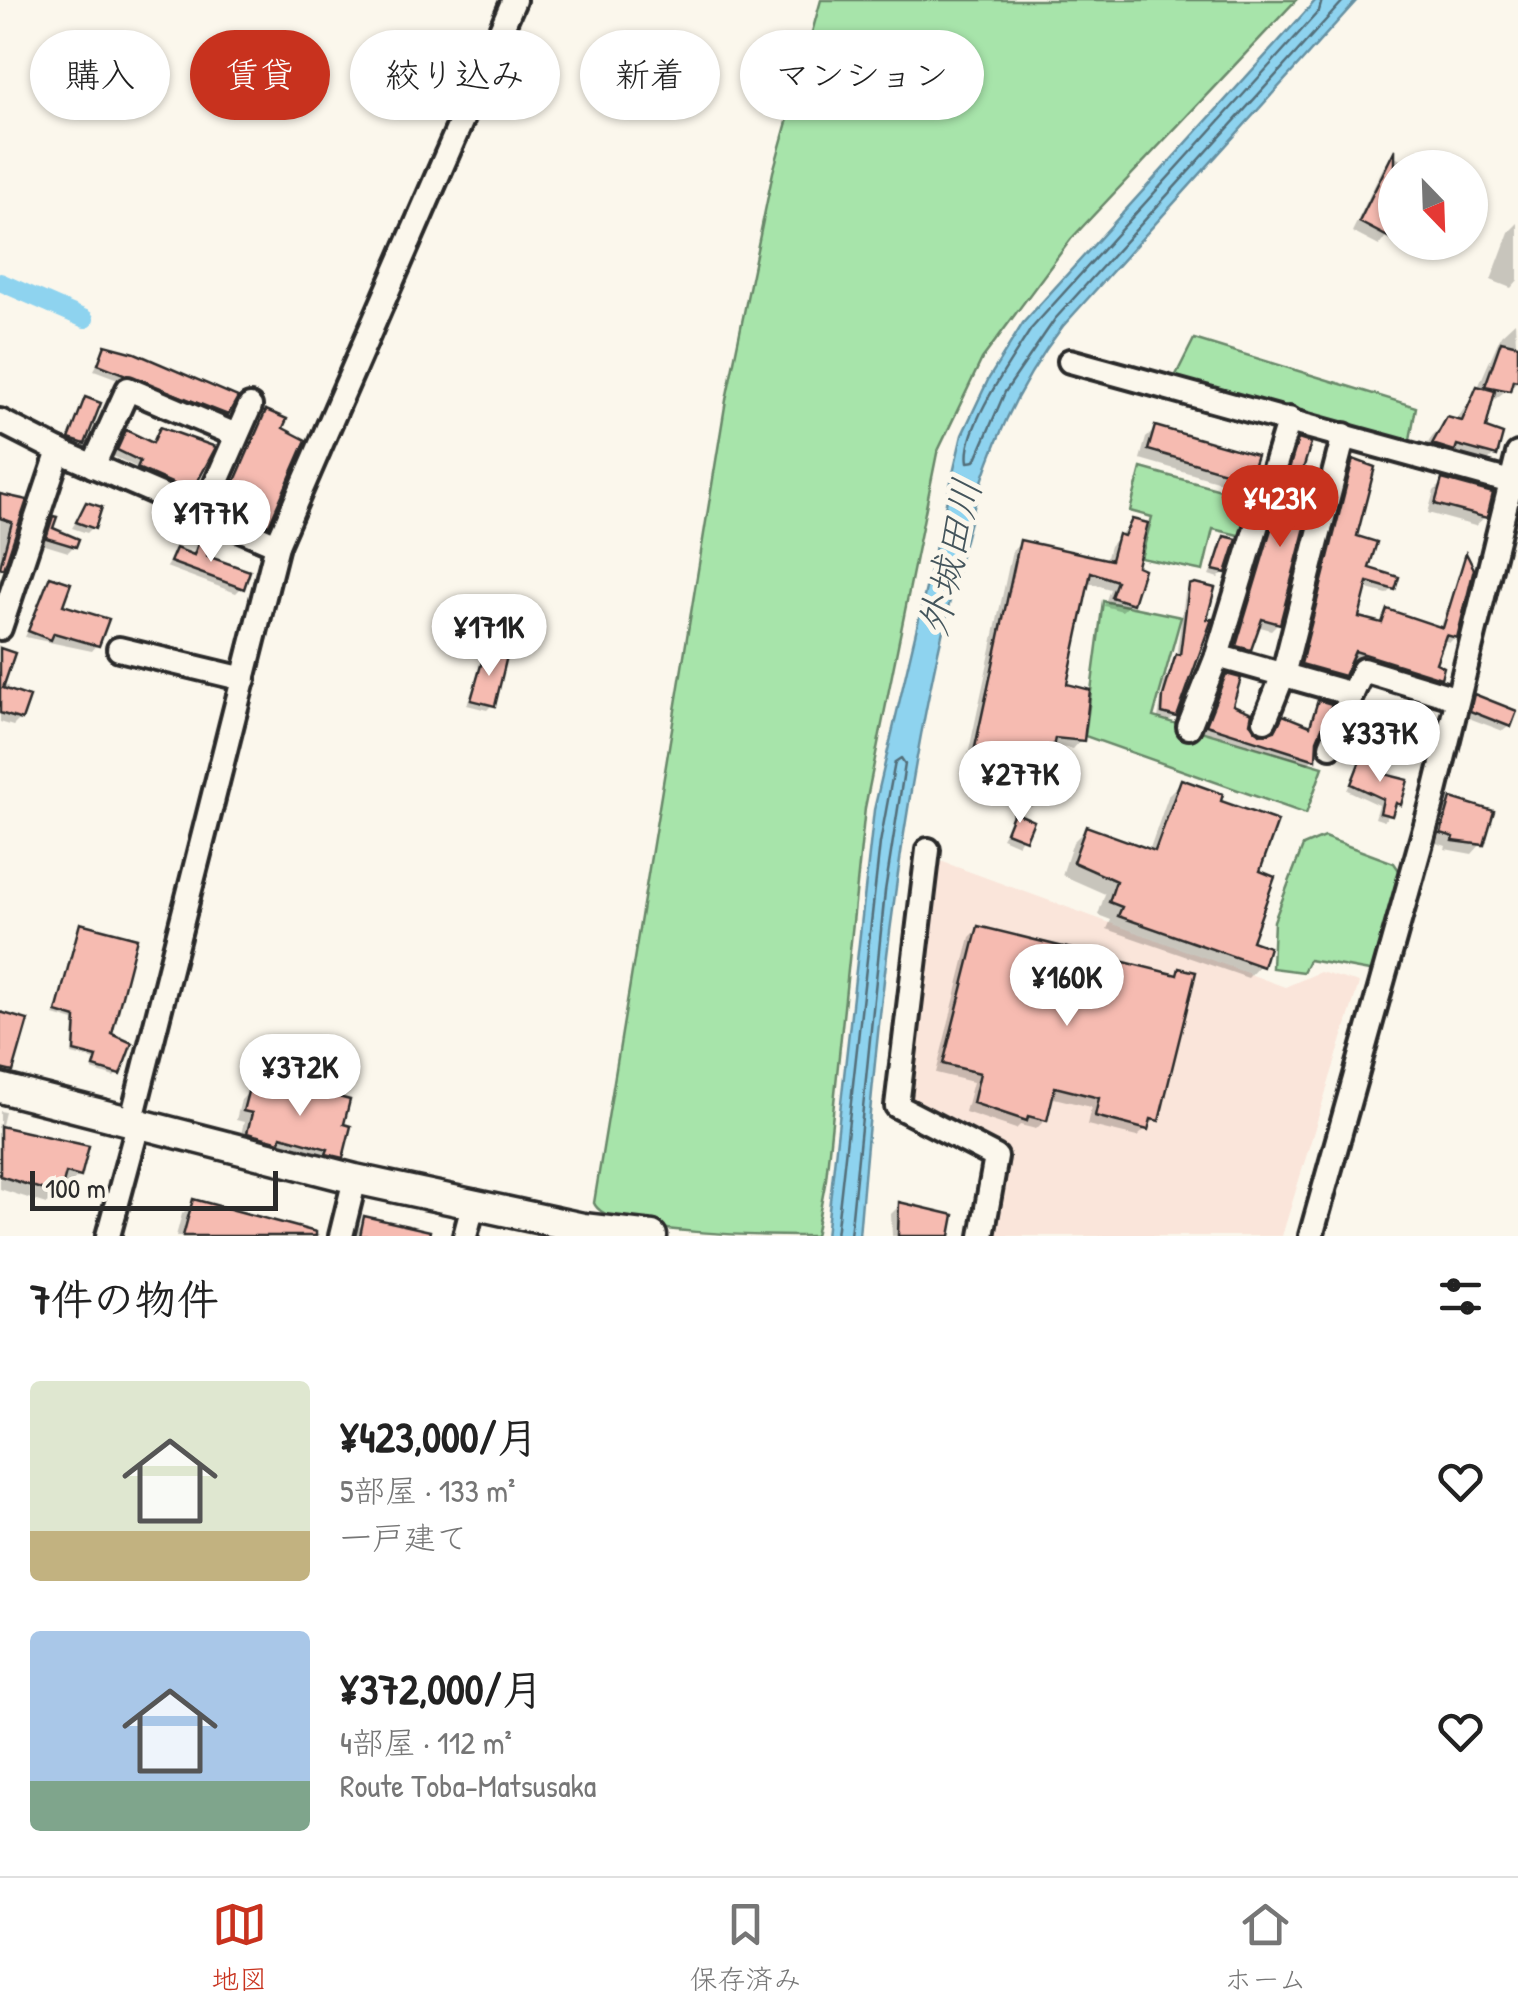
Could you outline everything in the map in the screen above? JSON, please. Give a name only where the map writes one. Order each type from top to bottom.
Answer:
[{"type":"main road","points":[[0,1088],[355,1179],[474,1202],[582,1232],[640,1235]]},
{"type":"street","points":[[108,1236],[277,546],[514,0]]},
{"type":"street","points":[[1070,361],[1514,482]]},
{"type":"street","points":[[94,466],[128,389],[236,435]]},
{"type":"street","points":[[203,513],[250,406]]},
{"type":"street","points":[[1190,727],[1217,656],[1289,419]]},
{"type":"street","points":[[0,421],[58,451],[277,546]]},
{"type":"street","points":[[1265,720],[1284,675],[1344,435]]},
{"type":"street","points":[[0,628],[58,451]]},
{"type":"street","points":[[1310,1236],[1434,796],[1518,454]]},
{"type":"street","points":[[120,649],[244,679]]},
{"type":"street","points":[[1217,656],[1352,694]]},
{"type":"street","points":[[1331,746],[1363,670],[1455,698]]},
{"type":"street","points":[[928,850],[897,1106],[996,1156],[982,1236]]},
{"type":"street","points":[[341,1236],[355,1179]]},
{"type":"street","points":[[465,1236],[474,1202]]},
{"type":"shaded area","points":[[935,859],[1285,987],[1320,972],[1359,983],[1282,1236],[994,1236],[1010,1153],[908,1105]]},
{"type":"green space","points":[[821,0],[1296,0],[1071,239],[982,359],[937,453],[865,808],[826,1179],[815,1236],[695,1232],[629,1222],[606,1214],[594,1203],[726,400],[773,172],[788,120],[984,120],[984,30],[813,30]]},
{"type":"green space","points":[[1194,339],[1416,407],[1409,445],[1174,379]]},
{"type":"green space","points":[[1141,468],[1257,500],[1247,537],[1213,529],[1203,571],[1141,558],[1152,517],[1130,511]]},
{"type":"green space","points":[[1103,601],[1181,617],[1153,717],[1323,767],[1306,814],[1085,736]]},
{"type":"green space","points":[[1324,837],[1394,863],[1403,876],[1375,972],[1309,960],[1303,972],[1272,968],[1274,921],[1303,846]]},
{"type":"water","name":"外城田川","points":[[1316,0],[1357,0],[1063,326],[1038,361],[1000,433],[964,544],[913,777],[881,1006],[859,1236],[826,1236],[874,810],[962,435],[989,378],[1023,323]]},
{"type":"building","points":[[1378,183],[1378,232],[1359,222]]},
{"type":"building","points":[[1501,341],[1518,345],[1518,381],[1513,380],[1510,391],[1485,386]]},
{"type":"building","points":[[105,345],[135,353],[238,397],[228,415],[98,364]]},
{"type":"building","points":[[1477,386],[1495,391],[1486,428],[1503,434],[1497,456],[1457,445],[1455,451],[1432,444],[1447,417],[1462,421]]},
{"type":"building","points":[[85,397],[101,403],[85,444],[69,439]]},
{"type":"building","points":[[266,410],[287,419],[283,428],[306,440],[269,525],[224,506]]},
{"type":"building","points":[[1155,426],[1257,455],[1249,479],[1148,450]]},
{"type":"building","points":[[160,427],[216,447],[192,492],[137,468],[140,461],[117,450],[126,430],[153,443]]},
{"type":"building","points":[[1298,439],[1311,443],[1301,476],[1317,481],[1280,624],[1262,619],[1251,650],[1236,646]]},
{"type":"building","points":[[1353,459],[1375,467],[1357,536],[1377,542],[1369,568],[1399,577],[1395,590],[1368,582],[1359,617],[1382,623],[1387,609],[1443,628],[1466,553],[1474,569],[1457,638],[1446,635],[1436,663],[1444,667],[1441,678],[1355,651],[1344,676],[1301,664]]},
{"type":"building","points":[[1442,479],[1493,493],[1487,518],[1435,504]]},
{"type":"building","points":[[0,494],[27,500],[4,569],[0,567],[12,522],[0,518]]},
{"type":"building","points":[[86,502],[102,507],[95,529],[76,522]]},
{"type":"building","points":[[53,516],[57,517],[53,528],[79,539],[76,547],[46,538]]},
{"type":"building","points":[[1132,519],[1148,523],[1137,566],[1144,569],[1133,604],[1111,597],[1117,581],[1091,572],[1067,684],[1090,690],[1084,741],[1055,738],[1042,799],[1021,795],[1025,786],[969,775],[1020,540],[1111,560],[1118,534],[1124,536]]},
{"type":"building","points":[[1224,536],[1237,539],[1226,573],[1213,570]]},
{"type":"building","points":[[200,538],[212,543],[207,556],[250,571],[244,589],[170,562],[176,548],[194,555]]},
{"type":"building","points":[[50,576],[71,583],[63,605],[109,619],[99,646],[54,633],[51,640],[28,631]]},
{"type":"building","points":[[1189,585],[1215,588],[1207,619],[1212,619],[1177,717],[1162,713],[1163,696],[1176,654],[1180,655]]},
{"type":"building","points":[[0,648],[15,653],[3,688],[30,697],[22,720],[0,713]]},
{"type":"building","points":[[485,651],[507,656],[495,706],[471,700]]},
{"type":"building","points":[[1226,674],[1241,678],[1233,705],[1252,713],[1250,723],[1260,734],[1275,731],[1283,715],[1310,726],[1318,700],[1332,704],[1317,740],[1316,760],[1206,725]]},
{"type":"building","points":[[1474,694],[1517,711],[1511,727],[1470,711]]},
{"type":"building","points":[[1361,758],[1387,768],[1384,774],[1408,780],[1401,805],[1396,803],[1392,816],[1380,813],[1383,799],[1351,784]]},
{"type":"building","points":[[1181,779],[1223,794],[1221,801],[1278,821],[1260,871],[1275,877],[1252,941],[1269,947],[1263,967],[1118,916],[1122,907],[1109,902],[1116,881],[1073,862],[1086,826],[1155,851]]},
{"type":"building","points":[[1451,798],[1494,811],[1484,845],[1453,841],[1454,837],[1441,833]]},
{"type":"building","points":[[1014,812],[1034,821],[1026,840],[1006,832]]},
{"type":"building","points":[[80,923],[137,938],[112,1034],[132,1043],[120,1075],[94,1067],[97,1057],[74,1051],[76,1018],[56,1012]]},
{"type":"building","points":[[978,926],[1177,975],[1179,968],[1196,972],[1159,1121],[1151,1119],[1148,1130],[1095,1116],[1099,1098],[1055,1087],[1047,1121],[1028,1116],[1027,1121],[973,1103],[980,1073],[943,1064]]},
{"type":"building","points":[[0,1012],[28,1020],[13,1072],[0,1069]]},
{"type":"building","points":[[249,1088],[310,1097],[312,1090],[350,1100],[344,1124],[351,1126],[343,1158],[326,1154],[328,1149],[281,1136],[280,1142],[247,1133],[252,1113],[243,1111]]},
{"type":"building","points":[[0,1126],[89,1146],[81,1177],[66,1173],[60,1195],[0,1176]]},
{"type":"building","points":[[193,1199],[316,1232],[316,1236],[183,1236]]},
{"type":"building","points":[[899,1202],[954,1215],[950,1236],[898,1236]]},
{"type":"building","points":[[364,1216],[430,1231],[429,1236],[360,1236]]},
{"type":"waterway","points":[[0,282],[85,319]]}]
